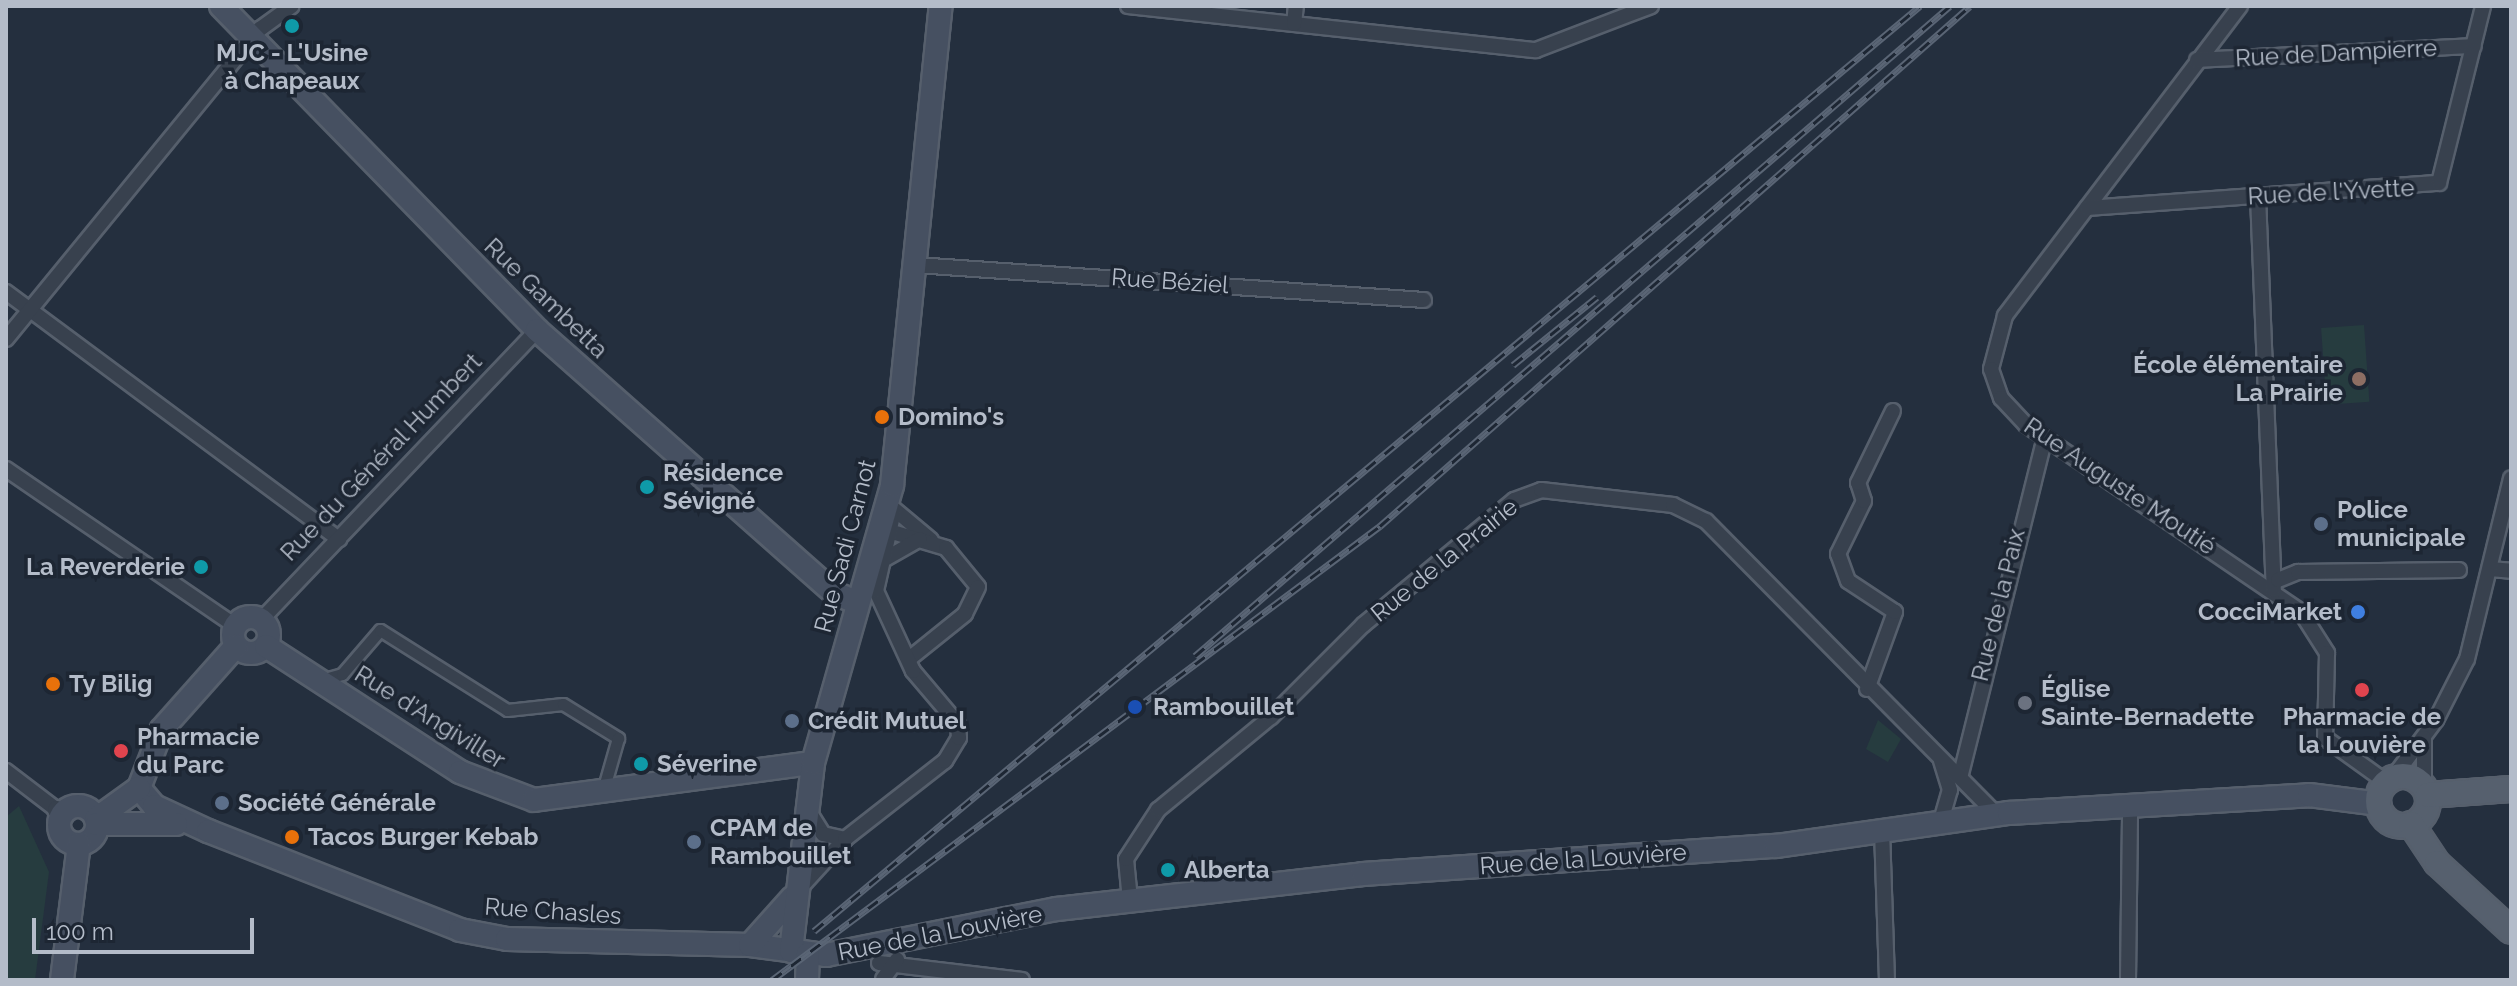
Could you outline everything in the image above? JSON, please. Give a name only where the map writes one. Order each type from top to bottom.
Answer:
[{"type":"main road","name":"Rue Gambetta","points":[[221,6],[251,41],[537,330],[834,593],[864,593]]},
{"type":"main road","name":"Rue Sadi Carnot","points":[[807,980],[800,953],[793,897],[813,763],[884,530],[892,485],[941,6]]},
{"type":"main road","points":[[62,980],[79,844],[96,822],[139,788],[162,729],[250,616],[262,619],[266,646],[251,653],[235,636]]},
{"type":"main road","name":"Rue d'Angiviller","points":[[266,646],[481,783],[534,800],[602,796],[747,767],[813,763]]},
{"type":"main road","points":[[2426,791],[2423,816],[2411,824],[2390,822],[2386,788],[2412,778],[2426,791],[2511,789]]},
{"type":"main road","points":[[139,788],[154,806],[208,831]]},
{"type":"main road","name":"Rue de la Louvière","points":[[800,953],[883,950],[1130,900],[1363,874],[1776,846],[1996,814],[2386,788]]},
{"type":"main road","points":[[79,844],[63,837],[60,812],[81,807],[96,822],[150,819],[208,831]]},
{"type":"main road","points":[[2411,824],[2422,846],[2511,931]]},
{"type":"main road","name":"Rue Chasles","points":[[208,831],[486,936],[750,945],[800,953]]},
{"type":"main road","points":[[2464,887],[2511,913]]},
{"type":"main road","points":[[750,945],[793,897]]},
{"type":"street","points":[[6,339],[251,41],[292,6]]},
{"type":"street","points":[[1128,6],[1536,50],[1651,6]]},
{"type":"street","points":[[1294,24],[1296,6]]},
{"type":"street","name":"Rue Auguste Moutié","points":[[2240,6],[2087,208],[1993,341],[2001,398],[2045,438],[2276,585],[2325,645],[2325,738],[2386,788]]},
{"type":"street","name":"Rue de l'Yvette","points":[[2087,208],[2439,183],[2483,6]]},
{"type":"street","name":"Rue de Dampierre","points":[[2197,60],[2474,46]]},
{"type":"street","points":[[2258,196],[2276,585],[2298,572],[2459,570]]},
{"type":"street","name":"Rue Béziel","points":[[916,265],[1424,300]]},
{"type":"street","points":[[6,292],[31,307],[339,539]]},
{"type":"street","name":"Rue du Général Humbert","points":[[262,619],[537,330]]},
{"type":"street","points":[[1867,689],[1895,612],[1848,581],[1838,554],[1864,501],[1858,483],[1893,411]]},
{"type":"street","name":"Rue de la Paix","points":[[1961,774],[2045,438]]},
{"type":"street","points":[[6,469],[235,636]]},
{"type":"street","points":[[2386,788],[2424,737],[2467,659],[2511,478]]},
{"type":"street","points":[[793,897],[845,839],[956,749],[958,724],[909,659],[883,614],[864,593],[885,559],[884,530],[894,509],[892,485]]},
{"type":"street","name":"Rue de la Prairie","points":[[1130,900],[1126,859],[1158,810],[1451,552],[1514,500],[1541,490],[1687,509],[1867,689],[1961,774],[1996,814]]},
{"type":"street","points":[[894,509],[978,587],[965,614],[909,659]]},
{"type":"street","points":[[884,530],[927,541]]},
{"type":"street","points":[[885,559],[927,541]]},
{"type":"street","points":[[2490,569],[2511,571]]},
{"type":"street","points":[[849,637],[883,614]]},
{"type":"street","points":[[320,680],[342,674],[380,630],[507,710],[563,704],[618,738],[602,796]]},
{"type":"street","points":[[2424,737],[2426,791]]},
{"type":"street","points":[[1941,759],[1950,790],[1941,821]]},
{"type":"street","points":[[6,771],[60,812]]},
{"type":"street","points":[[806,806],[823,834],[845,839]]},
{"type":"street","points":[[2128,980],[2130,807]]},
{"type":"street","points":[[1882,830],[1887,980]]},
{"type":"street","points":[[883,950],[897,965]]},
{"type":"street","points":[[883,950],[897,965],[1022,980]]},
{"type":"street","points":[[883,950],[883,980]]},
{"type":"street","points":[[883,980],[897,965]]},
{"type":"green space","points":[[2364,325],[2369,402],[2326,405],[2321,328]]},
{"type":"green space","points":[[1878,720],[1901,739],[1888,762],[1866,749]]},
{"type":"green space","points":[[19,806],[49,872],[35,980],[6,980],[6,817]]},
{"type":"railway","points":[[814,931],[1920,6]]},
{"type":"railway","points":[[1195,656],[1950,6]]},
{"type":"railway","points":[[772,980],[1380,526],[1970,6]]},
{"type":"railway","points":[[1513,365],[1597,297]]},
{"type":"place","name":"MJC - L'Usine à Chapeaux","points":[[292,26]]},
{"type":"place","name":"École élémentaire La Prairie","points":[[2359,379]]},
{"type":"place","name":"Domino's","points":[[882,417]]},
{"type":"place","name":"Résidence Sévigné","points":[[647,487]]},
{"type":"place","name":"Police municipale","points":[[2321,524]]},
{"type":"place","name":"La Reverderie","points":[[201,567]]},
{"type":"place","name":"CocciMarket","points":[[2358,612]]},
{"type":"place","name":"Ty Bilig","points":[[53,684]]},
{"type":"place","name":"Pharmacie de la Louvière","points":[[2362,690]]},
{"type":"place","name":"Église Sainte-Bernadette","points":[[2025,703]]},
{"type":"place","name":"Rambouillet","points":[[1135,707]]},
{"type":"place","name":"Crédit Mutuel","points":[[792,721]]},
{"type":"place","name":"Pharmacie du Parc","points":[[121,751]]},
{"type":"place","name":"Séverine","points":[[641,764]]},
{"type":"place","name":"Société Générale","points":[[222,803]]},
{"type":"place","name":"Tacos Burger Kebab","points":[[292,837]]},
{"type":"place","name":"CPAM de Rambouillet","points":[[694,842]]},
{"type":"place","name":"Alberta","points":[[1168,870]]}]
